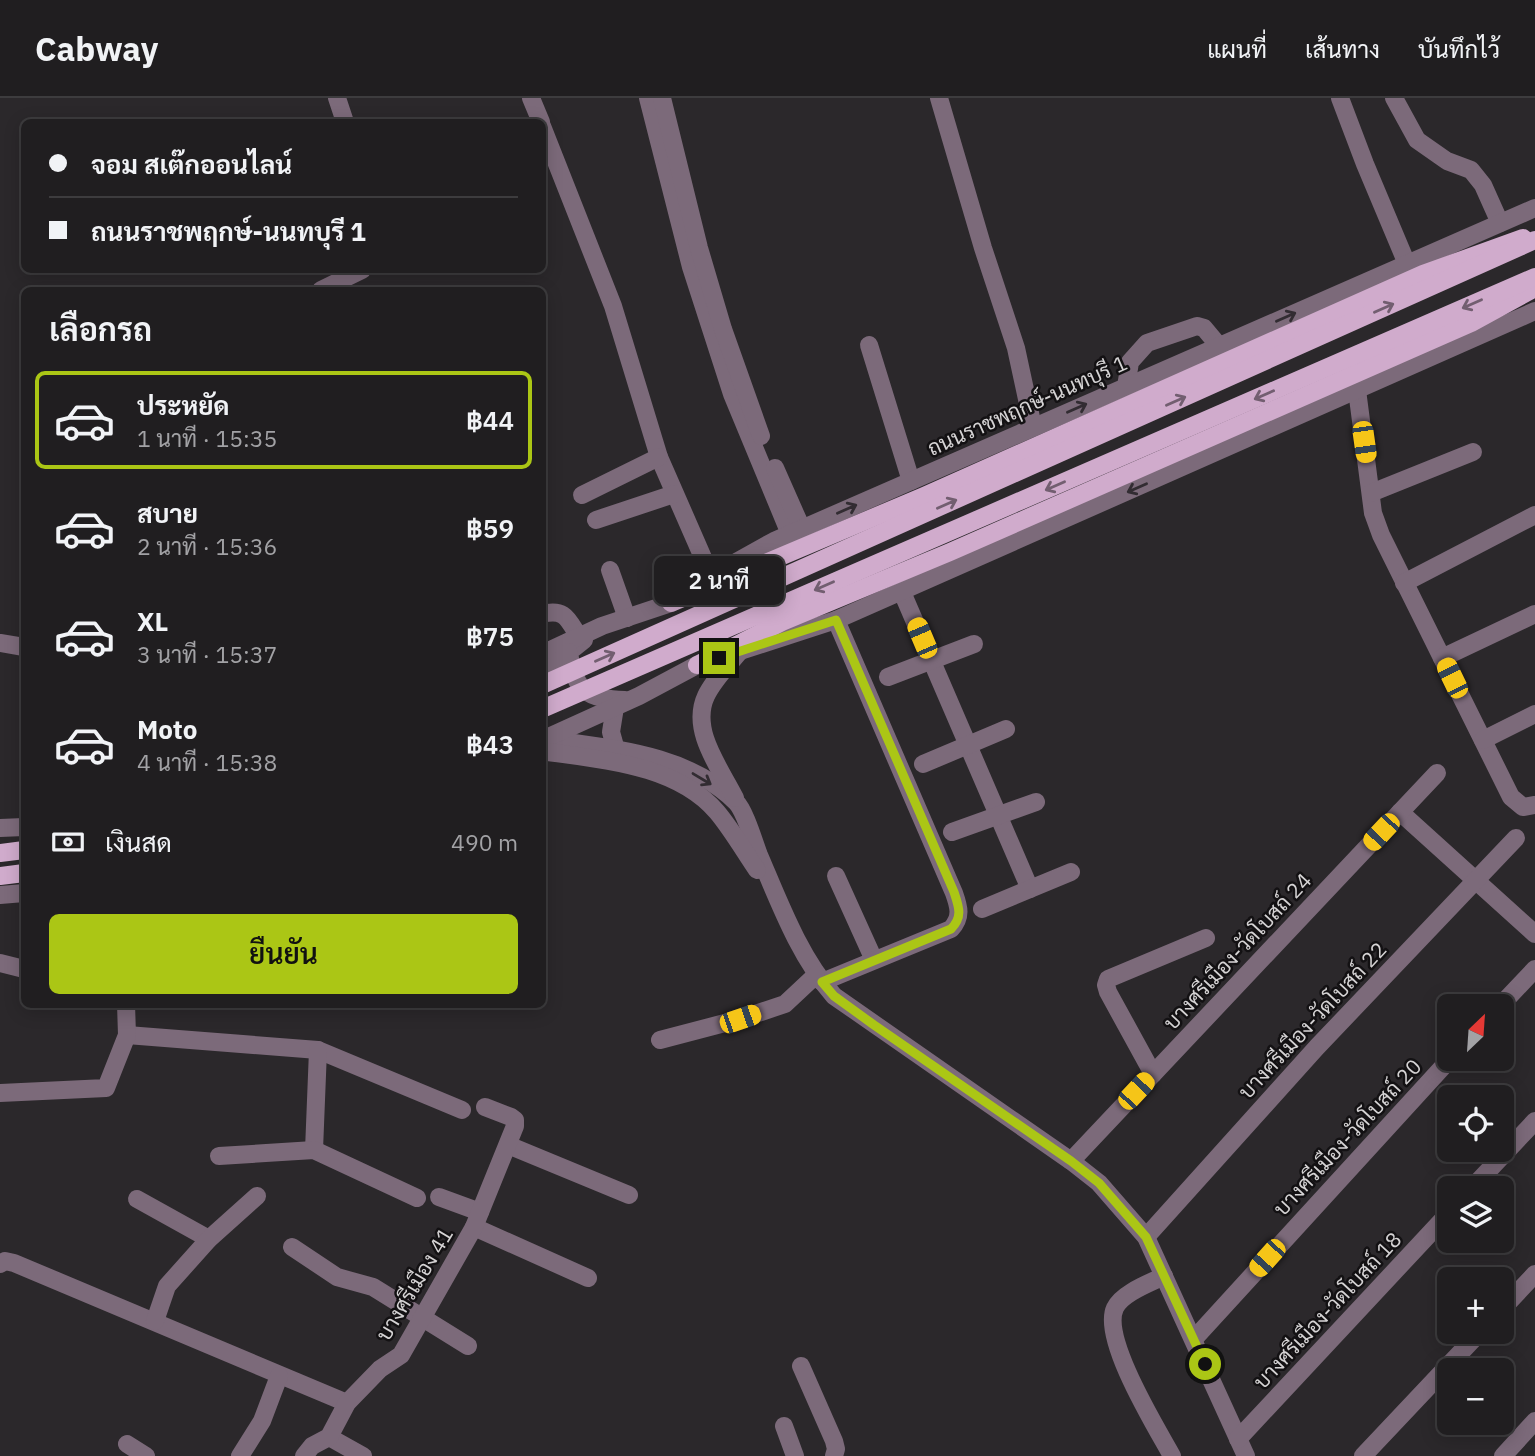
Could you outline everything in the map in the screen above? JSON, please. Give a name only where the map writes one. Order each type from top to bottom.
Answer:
[{"type":"main road","points":[[671,603],[924,496],[1423,274],[1535,233]]},
{"type":"main road","points":[[546,683],[1535,240]]},
{"type":"main road","points":[[546,707],[1535,277]]},
{"type":"main road","points":[[697,665],[782,622],[950,552],[1471,323],[1535,288]]},
{"type":"main road","points":[[0,853],[21,850]]},
{"type":"main road","points":[[0,876],[21,873]]},
{"type":"street","points":[[337,98],[344,119]]},
{"type":"street","points":[[531,98],[540,119]]},
{"type":"street","points":[[648,98],[691,267],[707,318],[733,394],[796,531]]},
{"type":"street","points":[[662,98],[699,248],[723,328],[796,531]]},
{"type":"street","points":[[939,98],[983,248],[1016,348],[1033,427]]},
{"type":"street","points":[[1340,98],[1406,264]]},
{"type":"street","points":[[1394,98],[1417,140],[1447,161],[1471,170],[1483,185],[1500,223]]},
{"type":"street","points":[[546,134],[612,306],[659,457],[710,576]]},
{"type":"street","name":"ถนนราชพฤกษ์-นนทบุรี 1","points":[[546,653],[574,645],[596,629],[671,603],[710,576],[796,531],[1535,208]]},
{"type":"street","points":[[327,287],[356,273]]},
{"type":"street","points":[[546,741],[697,665],[836,620],[1535,311]]},
{"type":"street","points":[[1126,387],[1130,362],[1147,343],[1197,326],[1204,328],[1219,346]]},
{"type":"street","points":[[869,345],[911,481]]},
{"type":"street","points":[[1357,390],[1373,513],[1381,535],[1511,797],[1523,807],[1535,805]]},
{"type":"street","points":[[1371,493],[1474,452]]},
{"type":"street","points":[[582,495],[659,457]]},
{"type":"street","points":[[596,520],[674,494]]},
{"type":"street","points":[[1405,583],[1535,516]]},
{"type":"street","points":[[610,570],[627,618]]},
{"type":"street","points":[[902,592],[1030,889]]},
{"type":"street","points":[[546,610],[566,616],[574,645],[572,673],[582,689],[602,699],[622,704]]},
{"type":"street","points":[[1442,658],[1535,614]]},
{"type":"street","points":[[660,1040],[785,1004],[819,978],[874,960],[951,929],[958,921],[960,910],[954,892],[836,620]]},
{"type":"street","points":[[0,643],[21,646]]},
{"type":"street","points":[[888,677],[974,644]]},
{"type":"street","points":[[546,673],[574,645]]},
{"type":"street","points":[[740,651],[707,695],[700,715],[702,731],[738,803],[777,898],[819,978],[834,996],[1099,1183],[1146,1237],[1246,1456]]},
{"type":"street","points":[[617,750],[611,732],[622,704]]},
{"type":"street","points":[[1483,740],[1535,714]]},
{"type":"street","points":[[923,764],[1006,729]]},
{"type":"street","points":[[546,742],[617,750],[663,760],[700,776],[738,803]]},
{"type":"street","points":[[546,743],[661,774],[694,793],[716,811],[777,898]]},
{"type":"street","name":"บางศรีเมือง-วัดโบสถ์ 24","points":[[1071,1161],[1437,773]]},
{"type":"street","points":[[951,832],[1037,802]]},
{"type":"street","points":[[1400,812],[1535,934]]},
{"type":"street","points":[[0,828],[21,827]]},
{"type":"street","name":"บางศรีเมือง-วัดโบสถ์ 22","points":[[1146,1237],[1317,1047],[1516,838]]},
{"type":"street","points":[[982,909],[1071,872]]},
{"type":"street","points":[[836,876],[874,960]]},
{"type":"street","points":[[0,894],[21,893]]},
{"type":"street","points":[[1153,1074],[1108,992],[1108,979],[1206,938]]},
{"type":"street","points":[[0,964],[21,968]]},
{"type":"street","points":[[1511,994],[1535,969]]},
{"type":"street","points":[[0,1093],[106,1088],[127,1035],[126,1008]]},
{"type":"street","points":[[127,1035],[318,1050],[462,1110]]},
{"type":"street","points":[[314,1150],[318,1050]]},
{"type":"street","name":"บางศรีเมือง-วัดโบสถ์ 20","points":[[1194,1339],[1439,1071]]},
{"type":"street","points":[[485,1108],[514,1120],[515,1126],[508,1145],[629,1195]]},
{"type":"street","points":[[1483,1176],[1535,1121]]},
{"type":"street","name":"บางศรีเมือง 41","points":[[304,1456],[312,1446],[329,1437],[347,1403],[380,1369],[401,1355],[477,1219],[508,1145]]},
{"type":"street","points":[[219,1156],[314,1150],[418,1198]]},
{"type":"street","points":[[155,1321],[167,1286],[209,1239],[257,1196]]},
{"type":"street","points":[[439,1197],[588,1278]]},
{"type":"street","points":[[137,1199],[209,1239]]},
{"type":"street","name":"บางศรีเมือง-วัดโบสถ์ 18","points":[[1238,1439],[1437,1226]]},
{"type":"street","points":[[292,1247],[337,1277],[373,1287],[468,1346]]},
{"type":"street","points":[[2,1260],[155,1321],[347,1403]]},
{"type":"street","points":[[1514,1296],[1535,1273]]},
{"type":"street","points":[[1164,1276],[1115,1305],[1111,1320],[1124,1367],[1172,1456]]},
{"type":"street","points":[[1363,1456],[1469,1344]]},
{"type":"street","points":[[801,1366],[834,1441],[834,1456]]},
{"type":"street","points":[[240,1456],[262,1421],[279,1376]]},
{"type":"street","points":[[1503,1456],[1535,1421]]},
{"type":"street","points":[[784,1426],[795,1456]]},
{"type":"street","points":[[329,1437],[363,1456]]},
{"type":"street","points":[[127,1444],[146,1456]]},
{"type":"route","points":[[719,658],[836,620],[960,910],[958,921],[951,929],[822,982],[834,996],[1099,1183],[1146,1237],[1205,1364]]}]
